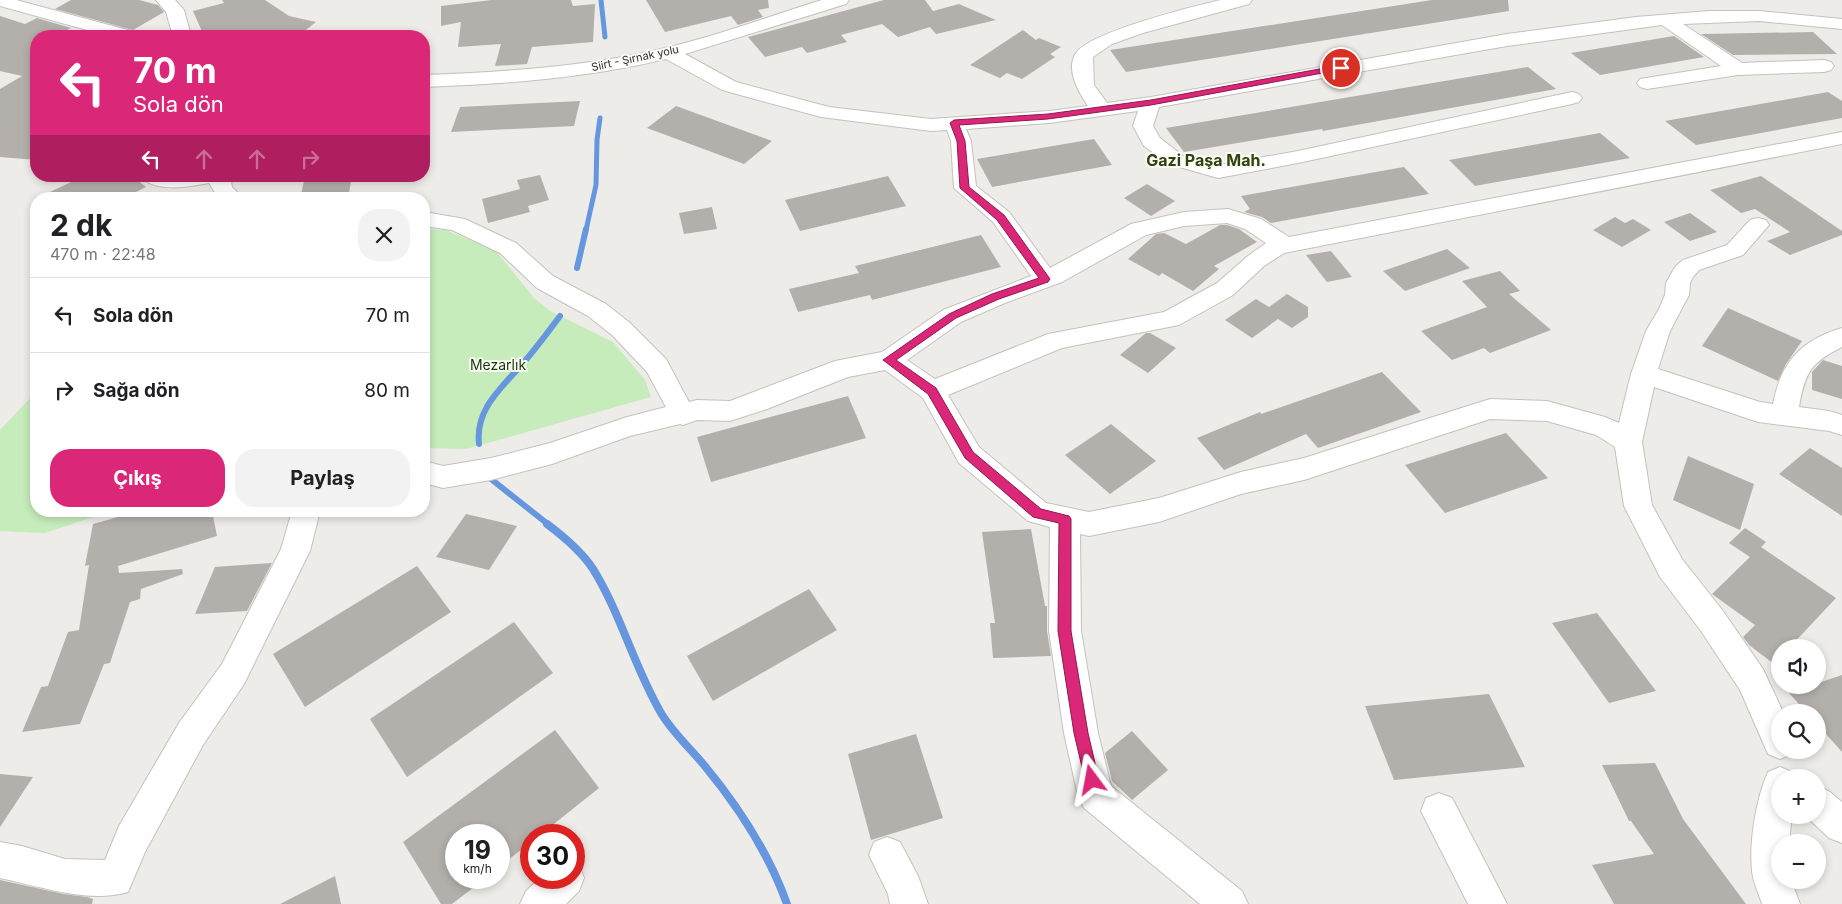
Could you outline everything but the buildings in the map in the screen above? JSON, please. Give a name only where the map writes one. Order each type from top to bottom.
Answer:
[{"type":"street","points":[[42,13],[62,0]]},
{"type":"street","points":[[165,0],[175,10],[180,30]]},
{"type":"street","name":"Siirt - Şırnak yolu","points":[[430,81],[507,77],[618,64],[669,53],[840,0]]},
{"type":"street","points":[[1101,109],[1084,87],[1082,71],[1084,55],[1105,40],[1136,29],[1242,0]]},
{"type":"street","points":[[0,1],[106,30]]},
{"type":"street","points":[[669,53],[729,86],[828,112],[931,125],[1048,117],[1151,102],[1507,40],[1666,20],[1709,16],[1759,16],[1842,24]]},
{"type":"street","points":[[1666,20],[1738,69]]},
{"type":"street","points":[[1647,83],[1738,69],[1824,66]]},
{"type":"street","points":[[1151,102],[1143,126],[1151,142],[1176,160],[1218,172],[1298,157],[1572,98]]},
{"type":"street","points":[[954,123],[961,141],[965,188],[1000,218],[1045,279]]},
{"type":"street","points":[[932,391],[1057,340],[1170,319],[1225,290],[1256,262],[1277,247],[1842,138]]},
{"type":"street","points":[[430,474],[443,477],[491,469],[552,452],[627,427],[683,415],[697,410],[730,411],[844,368],[889,360],[952,316],[1045,279],[1139,230],[1184,219],[1228,216],[1253,224],[1285,245]]},
{"type":"street","points":[[430,220],[457,224],[508,248],[545,282],[597,310],[621,329],[657,366],[683,415]]},
{"type":"street","points":[[1758,225],[1736,250],[1704,259],[1691,265],[1683,273],[1678,282],[1677,296],[1658,331],[1644,374],[1628,442],[1638,506],[1671,568],[1712,621],[1752,680],[1782,767],[1770,834],[1770,872],[1781,904]]},
{"type":"street","points":[[1784,415],[1794,375],[1807,359],[1824,344],[1842,337]]},
{"type":"street","points":[[889,360],[932,391],[969,455],[1038,513],[1089,524],[1159,510],[1241,483],[1304,469],[1490,409],[1548,411],[1604,427],[1628,442]]},
{"type":"street","points":[[1644,374],[1700,391],[1758,412],[1829,421],[1842,425]]},
{"type":"street","points":[[0,860],[22,864],[65,877],[115,879],[132,839],[191,734],[233,674],[253,630],[296,551],[304,517]]},
{"type":"street","points":[[1065,519],[1065,631],[1081,733],[1096,796],[1229,904]]},
{"type":"street","points":[[1439,811],[1488,904]]},
{"type":"street","points":[[1826,811],[1842,825]]},
{"type":"street","points":[[887,855],[905,889],[909,904]]},
{"type":"street","points":[[538,904],[554,889]]},
{"type":"green space","name":"Mezarlık","points":[[430,229],[446,230],[496,251],[534,298],[550,311],[613,342],[645,380],[651,397],[466,449],[430,448]]},
{"type":"green space","points":[[30,398],[30,517],[93,517],[45,533],[0,531],[0,430]]},
{"type":"waterway","points":[[601,0],[605,37]]},
{"type":"waterway","points":[[586,230],[596,185],[597,140],[600,118]]},
{"type":"waterway","points":[[577,268],[586,229]]},
{"type":"waterway","points":[[479,444],[481,420],[492,399],[560,316]]},
{"type":"waterway","points":[[486,475],[549,525]]},
{"type":"waterway","points":[[547,524],[572,545],[593,569],[612,604],[651,695],[661,713],[717,781],[752,831],[780,885],[787,904]]},
{"type":"district","name":"Gazi Paşa Mah.","points":[[1206,160]]},
{"type":"route","points":[[1092,780],[1081,733],[1065,631],[1065,519],[1038,513],[969,455],[932,391],[889,360],[952,316],[1045,279],[1000,218],[978,197],[965,188],[961,141],[954,123],[1048,117],[1151,102],[1341,68]]}]
